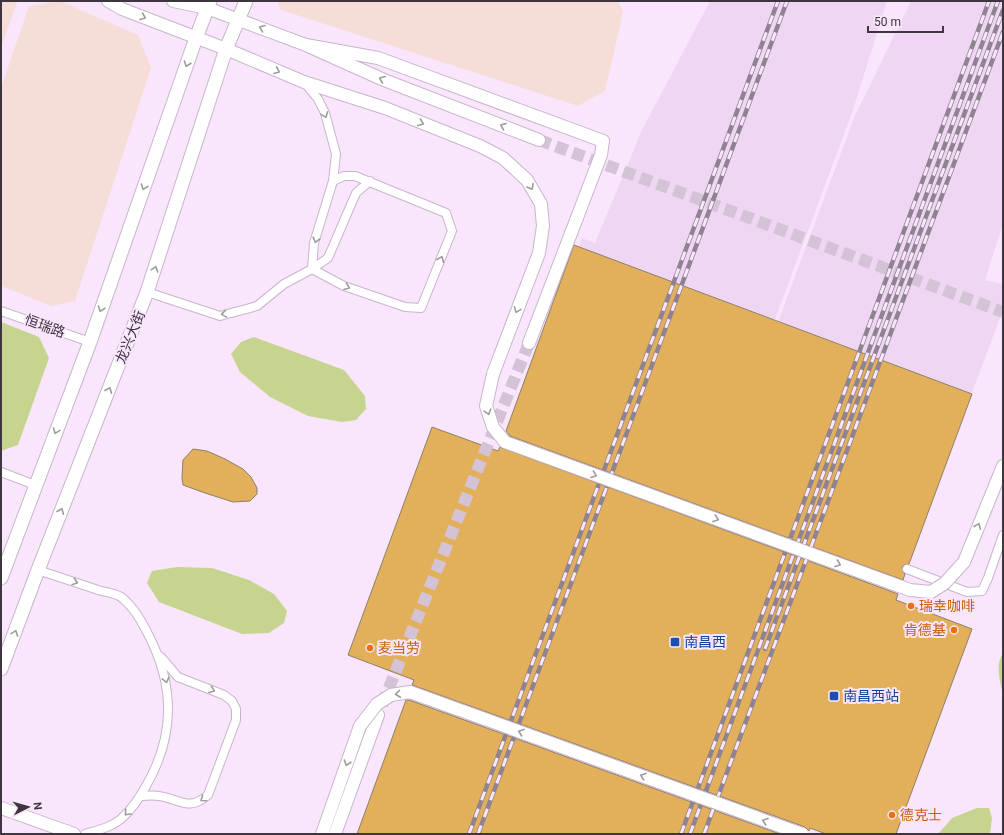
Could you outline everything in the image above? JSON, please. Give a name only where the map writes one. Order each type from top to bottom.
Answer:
[{"type":"main road","name":"龙兴大街","points":[[1,669],[38,570],[147,292],[226,49],[246,1]]},
{"type":"main road","points":[[1,578],[90,342],[196,38],[209,5]]},
{"type":"street","points":[[108,1],[122,9],[226,49],[304,82],[385,108],[480,146],[503,158],[528,180],[541,204],[543,226],[539,253],[493,374],[486,406],[493,427],[505,442],[910,590],[931,592],[945,583],[964,562],[1003,466]]},
{"type":"street","points":[[173,1],[209,5],[239,20],[306,45],[384,80],[539,140]]},
{"type":"street","points":[[306,45],[378,58],[603,141],[601,155],[529,343]]},
{"type":"street","points":[[304,82],[318,99],[327,119],[336,154],[333,181],[314,243],[312,269]]},
{"type":"street","points":[[312,269],[344,286],[405,306],[421,308],[452,231],[446,213],[370,181],[355,176],[344,176],[333,181]]},
{"type":"street","points":[[147,292],[220,316],[257,306],[284,284],[312,269],[328,258],[356,193],[370,181]]},
{"type":"street","name":"恒瑞路","points":[[1,310],[90,342]]},
{"type":"street","points":[[1,472],[35,485]]},
{"type":"street","points":[[907,569],[967,592],[982,591],[1003,535]]},
{"type":"street","points":[[38,570],[120,597],[140,618],[158,653],[167,683],[169,717],[164,744],[155,771],[132,809],[122,819],[107,827],[85,834]]},
{"type":"street","points":[[140,796],[159,795],[191,804],[200,802],[208,795],[236,720],[236,709],[232,700],[224,695],[178,677],[158,653]]},
{"type":"street","points":[[322,834],[360,726],[377,704],[391,694],[410,692],[802,834]]},
{"type":"street","points":[[335,834],[378,716]]},
{"type":"street","points":[[1,808],[74,834]]},
{"type":"shaded area","points":[[1,1],[16,1],[17,3],[1,48]]},
{"type":"shaded area","points":[[60,1],[138,35],[151,68],[75,301],[52,306],[1,286],[1,88],[29,6]]},
{"type":"shaded area","points":[[277,1],[618,1],[623,12],[605,91],[578,106],[281,10]]},
{"type":"shaded area","points":[[710,1],[887,1],[852,113],[583,834],[358,834],[582,238],[595,243],[642,130]]},
{"type":"shaded area","points":[[911,1],[1003,1],[1003,224],[985,280],[1003,284],[1003,310],[807,834],[587,834],[854,118]]},
{"type":"green space","points":[[1,322],[39,337],[49,358],[18,445],[1,451]]},
{"type":"green space","points":[[254,337],[344,370],[365,396],[366,409],[356,420],[342,422],[308,416],[270,397],[240,372],[231,354],[241,342]]},
{"type":"green space","points":[[177,567],[212,568],[249,580],[274,594],[287,611],[284,623],[269,633],[242,634],[159,602],[147,583],[152,571]]},
{"type":"green space","points":[[1003,653],[1003,694],[999,662]]},
{"type":"green space","points":[[977,808],[989,808],[992,818],[990,834],[938,834],[952,818]]},
{"type":"building","points":[[574,245],[972,394],[909,564],[902,567],[905,574],[903,580],[510,436],[506,431]]},
{"type":"building","name":"南昌西站","points":[[432,427],[498,451],[500,447],[898,594],[896,600],[972,629],[896,834],[826,834],[810,828],[809,831],[805,827],[412,685],[414,680],[348,655]]},
{"type":"building","points":[[193,449],[207,451],[243,469],[251,477],[257,488],[257,494],[250,501],[233,502],[183,485],[183,460]]},
{"type":"building","points":[[406,700],[409,700],[780,834],[357,834]]},
{"type":"tunnel","points":[[539,140],[1003,312]]},
{"type":"tunnel","points":[[382,705],[529,343]]},
{"type":"railway","points":[[469,834],[778,1]]},
{"type":"railway","points":[[478,834],[787,1]]},
{"type":"railway","points":[[681,834],[989,1]]},
{"type":"railway","points":[[690,834],[998,1]]},
{"type":"railway","points":[[765,649],[1003,10]]},
{"type":"railway","points":[[704,834],[1003,32]]},
{"type":"place","name":"瑞幸咖啡","points":[[911,606]]},
{"type":"place","name":"肯德基","points":[[954,630]]},
{"type":"place","name":"南昌西","points":[[675,642]]},
{"type":"place","name":"麦当劳","points":[[370,648]]},
{"type":"place","name":"南昌西站","points":[[834,696]]},
{"type":"place","name":"德克士","points":[[892,815]]}]
